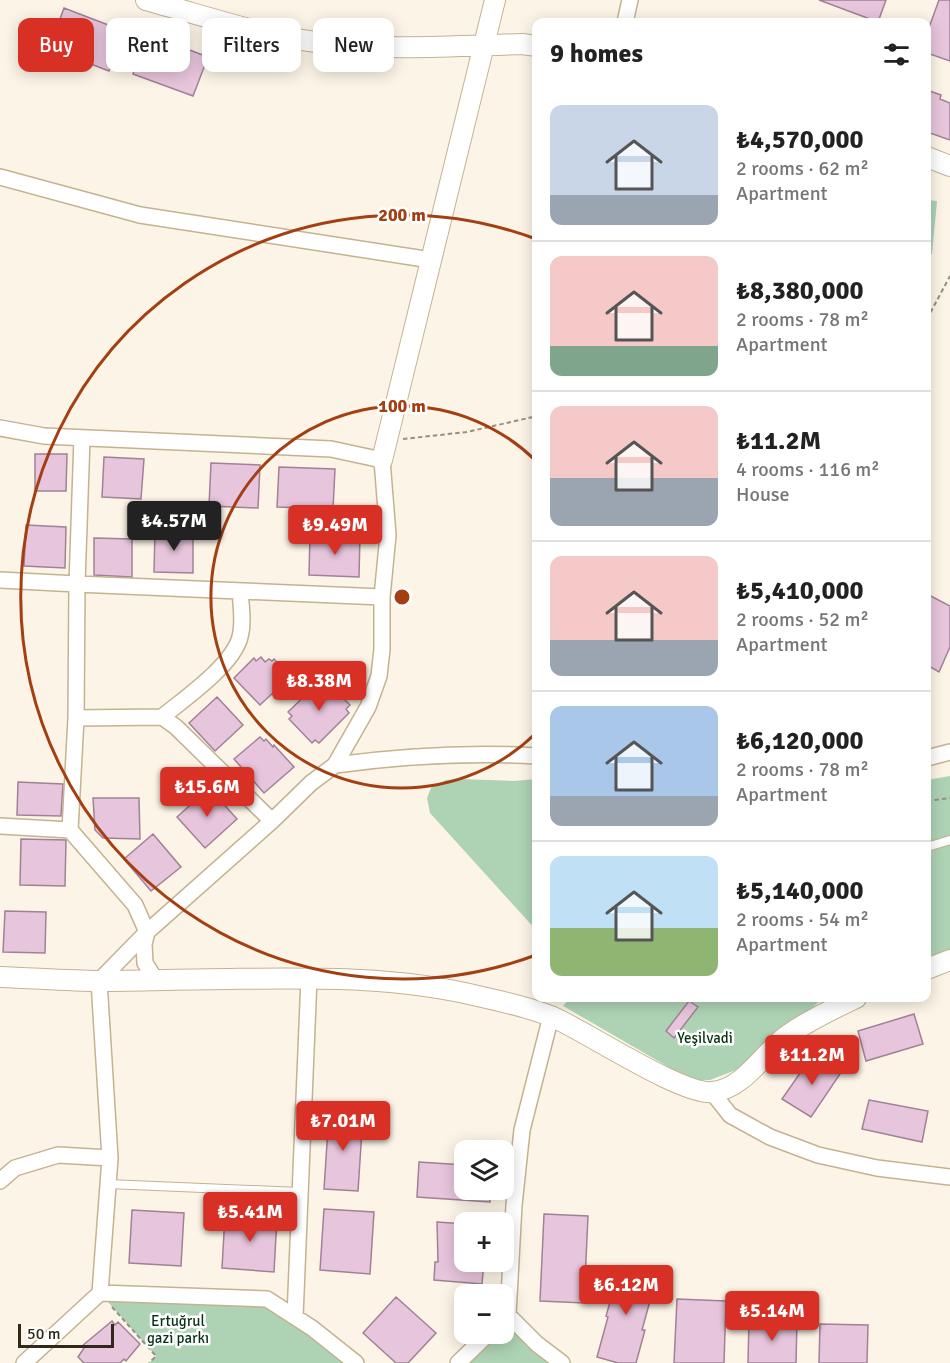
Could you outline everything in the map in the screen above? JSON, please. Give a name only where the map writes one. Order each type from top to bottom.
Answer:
[{"type":"street","points":[[146,0],[269,33],[313,42],[364,47],[532,45]]},
{"type":"street","points":[[24,1363],[100,1293],[111,1158],[99,981],[147,932],[311,783],[335,765],[368,707],[379,676],[382,649],[382,597],[388,535],[383,451],[495,0]]},
{"type":"street","points":[[626,18],[630,0]]},
{"type":"street","points":[[931,159],[950,166]]},
{"type":"street","points":[[0,177],[140,215],[431,260]]},
{"type":"street","points":[[0,428],[44,436],[383,451]]},
{"type":"street","points":[[82,438],[77,584],[76,718],[70,830],[135,905],[147,932],[143,954],[149,971],[155,979]]},
{"type":"street","points":[[0,580],[382,597]]},
{"type":"street","points":[[162,717],[214,673],[231,654],[240,639],[242,616],[240,591]]},
{"type":"street","points":[[76,718],[162,717],[176,727],[272,820]]},
{"type":"street","points":[[931,757],[950,752]]},
{"type":"street","points":[[335,765],[398,757],[503,754],[532,756]]},
{"type":"street","points":[[0,826],[70,830]]},
{"type":"street","points":[[931,967],[950,960]]},
{"type":"street","points":[[0,977],[99,981],[343,978],[397,981],[456,990],[551,1016],[675,1082],[694,1089],[712,1092],[732,1085],[786,1036],[848,1002]]},
{"type":"street","points":[[295,1317],[309,978]]},
{"type":"street","points":[[508,1284],[522,1130],[551,1016]]},
{"type":"street","points":[[712,1092],[730,1115],[770,1137],[818,1155],[877,1168],[950,1177]]},
{"type":"street","points":[[0,1181],[15,1168],[58,1155],[111,1158]]},
{"type":"street","points":[[100,1293],[267,1299],[312,1328],[356,1363]]},
{"type":"street","points":[[514,1323],[562,1363]]},
{"type":"street","points":[[458,1363],[478,1344]]},
{"type":"lane","points":[[931,846],[950,840]]},
{"type":"lane","points":[[108,1184],[301,1192]]},
{"type":"path","points":[[931,312],[950,276]]},
{"type":"path","points":[[383,451],[532,417]]},
{"type":"path","points":[[931,800],[950,798]]},
{"type":"path","points":[[100,1293],[156,1356],[149,1363]]},
{"type":"green space","points":[[931,200],[937,201],[931,254]]},
{"type":"green space","points":[[950,776],[950,951],[931,958],[931,779]]},
{"type":"green space","points":[[532,779],[532,925],[430,813],[427,798],[431,788],[446,780]]},
{"type":"green space","name":"Yeşilvadi","points":[[566,1002],[819,1002],[736,1070],[710,1080],[691,1080],[563,1006]]},
{"type":"green space","name":"Ertuğrul gazi parkı","points":[[100,1293],[267,1299],[356,1363],[149,1363],[156,1356]]},
{"type":"green space","points":[[514,1326],[562,1363],[458,1363],[478,1344],[514,1344]]},
{"type":"building","points":[[819,0],[886,0],[879,18],[867,18]]},
{"type":"building","points":[[939,0],[950,0],[950,61],[931,54],[931,22]]},
{"type":"building","points":[[64,8],[90,18],[60,18]]},
{"type":"building","points":[[94,20],[106,24],[106,70],[94,65]]},
{"type":"building","points":[[190,50],[202,55],[202,72],[193,96],[133,74],[134,72],[190,72]]},
{"type":"building","points":[[931,91],[941,95],[940,99],[950,103],[950,140],[931,133]]},
{"type":"building","points":[[35,454],[67,454],[66,491],[35,491]]},
{"type":"building","points":[[104,457],[144,459],[141,499],[102,497]]},
{"type":"building","points":[[211,463],[260,465],[258,508],[209,506]]},
{"type":"building","points":[[279,467],[335,469],[333,509],[277,507]]},
{"type":"building","points":[[26,525],[66,527],[65,568],[24,566]]},
{"type":"building","points":[[155,531],[193,532],[193,573],[154,572]]},
{"type":"building","points":[[310,534],[360,536],[359,577],[309,575]]},
{"type":"building","points":[[94,538],[132,539],[132,577],[94,575]]},
{"type":"building","points":[[931,596],[950,606],[950,647],[939,672],[931,667]]},
{"type":"building","points":[[261,657],[265,662],[274,659],[279,664],[281,662],[293,674],[260,705],[234,678],[254,658],[256,661]]},
{"type":"building","points":[[326,681],[350,705],[346,709],[349,713],[319,743],[315,740],[312,743],[289,719],[292,716],[288,712],[319,682],[322,685]]},
{"type":"building","points":[[217,697],[243,725],[215,751],[189,723]]},
{"type":"building","points":[[260,737],[264,741],[266,739],[273,747],[274,745],[294,767],[264,793],[234,759]]},
{"type":"building","points":[[18,782],[63,784],[61,816],[17,815]]},
{"type":"building","points":[[209,788],[237,819],[205,848],[177,817]]},
{"type":"building","points":[[93,798],[139,798],[140,839],[103,838],[95,830]]},
{"type":"building","points":[[153,834],[181,867],[151,891],[124,859]]},
{"type":"building","points":[[21,839],[66,840],[65,886],[20,885]]},
{"type":"building","points":[[5,911],[46,912],[45,953],[3,952]]},
{"type":"building","points":[[688,1002],[698,1007],[674,1038],[666,1031]]},
{"type":"building","points":[[914,1014],[923,1044],[866,1061],[858,1031]]},
{"type":"building","points":[[814,1053],[840,1074],[811,1117],[782,1099]]},
{"type":"building","points":[[869,1100],[928,1111],[922,1142],[862,1129]]},
{"type":"building","points":[[329,1113],[363,1115],[358,1191],[324,1189]]},
{"type":"building","points":[[419,1162],[454,1164],[454,1200],[417,1197]]},
{"type":"building","points":[[461,1200],[490,1200],[490,1202]]},
{"type":"building","points":[[324,1209],[374,1212],[370,1274],[320,1270]]},
{"type":"building","points":[[132,1210],[184,1213],[181,1266],[129,1263]]},
{"type":"building","points":[[544,1214],[588,1216],[584,1303],[540,1301]]},
{"type":"building","points":[[225,1215],[277,1218],[274,1272],[222,1268]]},
{"type":"building","points":[[437,1222],[454,1223],[454,1272],[483,1272],[482,1284],[434,1280],[435,1262],[438,1262]]},
{"type":"building","points":[[612,1267],[656,1279],[642,1330],[645,1330],[636,1363],[618,1363],[597,1357],[608,1317],[606,1316],[610,1302],[604,1300]]},
{"type":"building","points":[[396,1297],[436,1333],[408,1363],[396,1363],[363,1333]]},
{"type":"building","points":[[677,1299],[726,1301],[724,1363],[674,1363]]},
{"type":"building","points":[[749,1320],[797,1321],[796,1363],[748,1363]]},
{"type":"building","points":[[112,1321],[115,1325],[118,1322],[140,1344],[126,1361],[124,1359],[120,1363],[84,1363],[78,1357],[84,1348],[82,1346]]},
{"type":"building","points":[[820,1324],[868,1325],[867,1363],[819,1363]]}]
